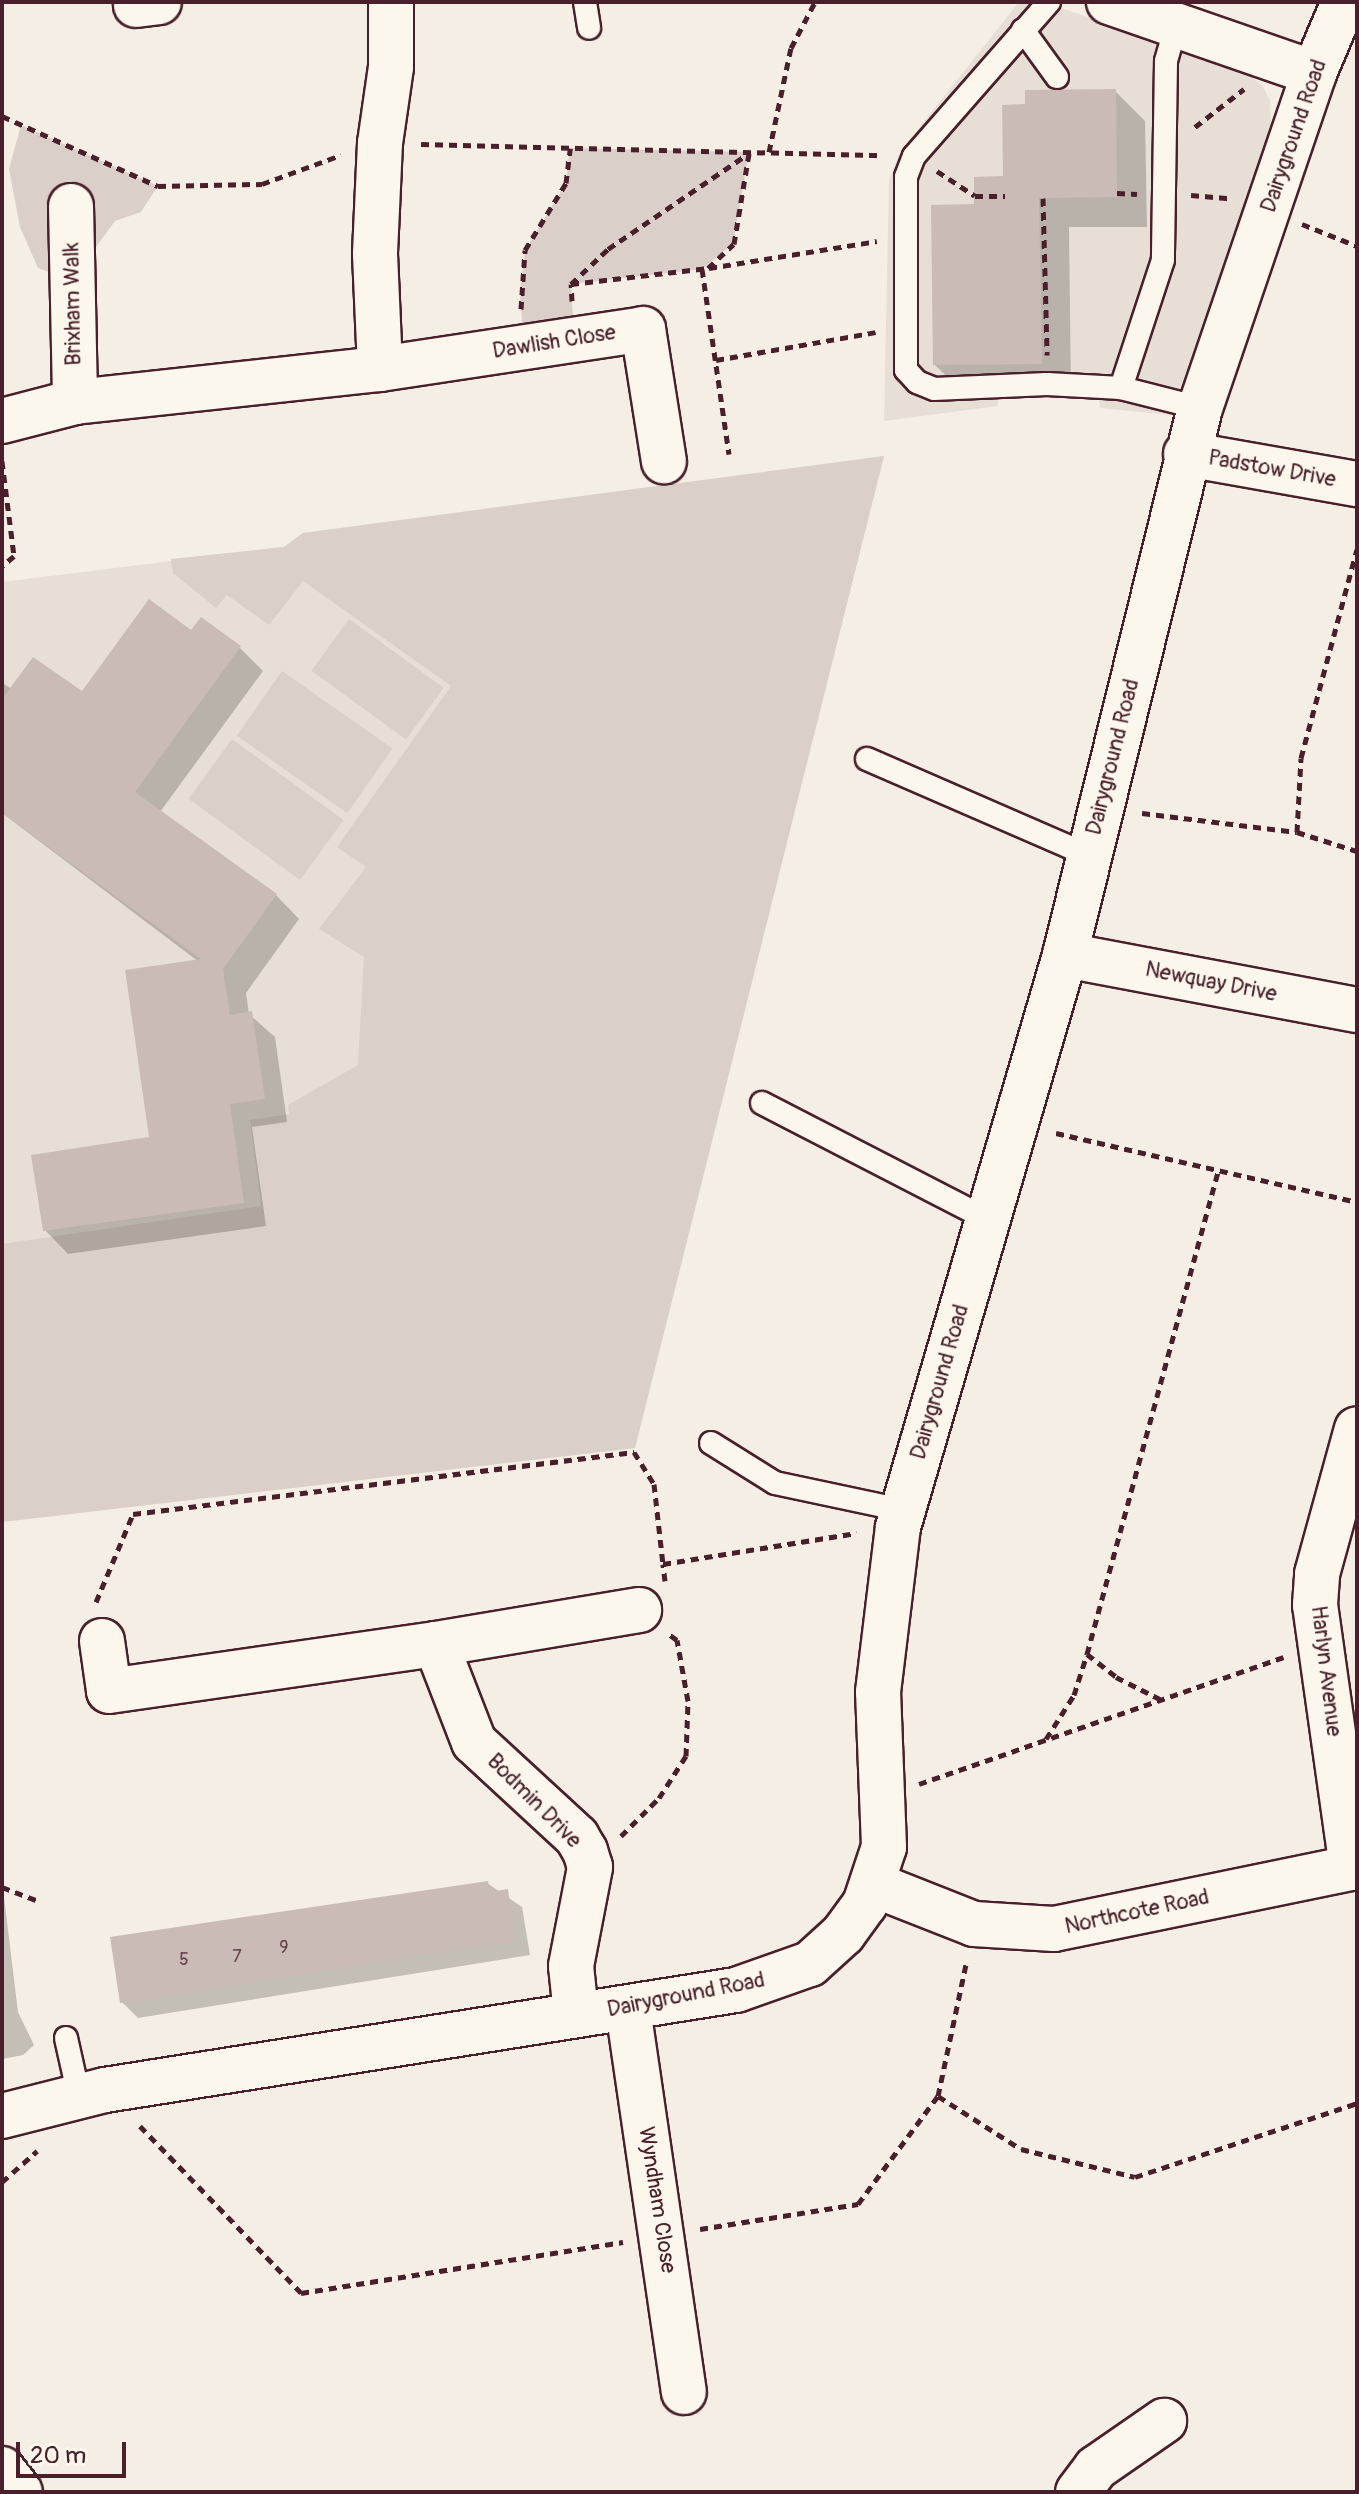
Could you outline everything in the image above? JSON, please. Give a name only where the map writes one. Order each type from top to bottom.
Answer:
[{"type":"street","points":[[380,369],[375,254],[380,143],[391,67],[391,2]]},
{"type":"street","points":[[1109,2],[1297,68]]},
{"type":"street","name":"Dairyground Road","points":[[2,2116],[92,2093],[736,1990],[810,1964],[843,1934],[875,1885],[884,1847],[878,1692],[900,1519],[1065,955],[1186,454],[1297,68],[1348,5]]},
{"type":"street","name":"Brixham Walk","points":[[71,206],[75,402]]},
{"type":"street","name":"Dawlish Close","points":[[2,421],[75,402],[380,369],[643,329],[664,461]]},
{"type":"street","name":"Padstow Drive","points":[[1186,454],[1357,484]]},
{"type":"street","name":"Newquay Drive","points":[[1065,955],[1357,1010]]},
{"type":"street","name":"Harlyn Avenue","points":[[1354,1867],[1322,1651],[1317,1574],[1357,1429]]},
{"type":"street","points":[[102,1641],[109,1691],[436,1644],[639,1610]]},
{"type":"street","name":"Bodmin Drive","points":[[436,1644],[474,1742],[577,1837],[590,1867],[571,1966],[576,2014]]},
{"type":"street","name":"Northcote Road","points":[[875,1885],[974,1924],[1054,1929],[1354,1867]]},
{"type":"street","name":"Wyndham Close","points":[[628,2009],[684,2392]]},
{"type":"street","points":[[1078,2492],[1096,2468],[1164,2421]]},
{"type":"street","points":[[2,2469],[20,2492]]},
{"type":"lane","points":[[585,2],[589,28]]},
{"type":"lane","points":[[1049,2],[914,156],[906,177],[906,370],[917,382],[934,389],[1047,384],[1121,388],[1200,408]]},
{"type":"lane","points":[[1121,388],[1163,260],[1166,62],[1176,26]]},
{"type":"lane","points":[[1023,30],[1057,77]]},
{"type":"lane","points":[[867,759],[1090,856]]},
{"type":"lane","points":[[762,1103],[987,1219]]},
{"type":"lane","points":[[711,1443],[775,1483],[900,1519]]},
{"type":"lane","points":[[66,2038],[92,2093]]},
{"type":"path","points":[[769,152],[791,48],[815,2]]},
{"type":"path","points":[[1165,149],[1297,68]]},
{"type":"path","points":[[2,116],[158,186],[262,184],[380,143],[914,156],[975,196],[1005,196]]},
{"type":"path","points":[[524,346],[520,294],[525,250],[566,183],[570,148]]},
{"type":"path","points":[[705,269],[734,244],[749,152]]},
{"type":"path","points":[[574,338],[571,284],[608,249],[749,152]]},
{"type":"path","points":[[1043,198],[1047,384]]},
{"type":"path","points":[[571,284],[705,269],[906,237]]},
{"type":"path","points":[[705,269],[729,454]]},
{"type":"path","points":[[716,360],[906,327]]},
{"type":"path","points":[[2,461],[14,556],[2,566]]},
{"type":"path","points":[[1297,832],[1301,758],[1357,549]]},
{"type":"path","points":[[1101,808],[1297,832],[1357,851]]},
{"type":"path","points":[[1016,1123],[1218,1173],[1357,1202]]},
{"type":"path","points":[[1046,1739],[1074,1695],[1087,1654],[1218,1173]]},
{"type":"path","points":[[102,1641],[95,1595],[133,1514],[634,1452],[654,1484],[666,1589],[639,1610],[677,1640],[688,1701],[686,1756],[659,1798],[590,1867]]},
{"type":"path","points":[[663,1564],[900,1519]]},
{"type":"path","points":[[884,1797],[1271,1659],[1322,1651]]},
{"type":"path","points":[[1087,1654],[1116,1677],[1160,1699]]},
{"type":"path","points":[[2,1887],[39,1901]]},
{"type":"path","points":[[92,2093],[301,2293],[858,2204],[938,2096],[974,1924]]},
{"type":"path","points":[[938,2096],[1021,2149],[1135,2177],[1357,2103]]},
{"type":"shaded area","points":[[1019,2],[1044,2],[1243,71],[1262,85],[1270,100],[1271,132],[1171,415],[1100,408],[1099,399],[998,397],[998,406],[884,421],[889,180],[900,152]]},
{"type":"shaded area","points":[[21,125],[158,186],[141,212],[115,221],[72,280],[38,268],[20,227],[9,169]]},
{"type":"shaded area","points":[[570,148],[749,152],[733,244],[702,269],[571,284],[574,338],[524,346],[520,294],[525,250],[566,183]]},
{"type":"shaded area","points":[[884,456],[635,1448],[2,1522],[2,582],[284,547],[303,533]]},
{"type":"shaded area","points":[[884,456],[635,1448],[2,1522],[2,1244],[261,1206],[250,1120],[289,1114],[288,1105],[358,1065],[364,957],[319,929],[366,867],[337,847],[451,686],[303,581],[269,625],[227,595],[216,608],[173,573],[171,559],[284,547],[303,533]]},
{"type":"shaded area","points":[[349,619],[444,688],[406,740],[311,671]]},
{"type":"shaded area","points":[[282,671],[393,748],[347,813],[237,736]]},
{"type":"shaded area","points":[[232,739],[344,820],[300,880],[189,799]]},
{"type":"building","points":[[1116,89],[1117,197],[1039,198],[1042,364],[933,365],[931,205],[974,204],[974,177],[1003,176],[1002,105],[1025,104],[1025,90]]},
{"type":"building","points":[[149,599],[191,630],[201,617],[241,646],[135,792],[277,894],[223,969],[230,1015],[252,1011],[265,1099],[230,1104],[244,1203],[43,1231],[31,1155],[149,1137],[125,970],[201,959],[2,813],[2,699],[33,657],[82,691]]},
{"type":"building","points":[[488,1881],[490,1892],[508,1889],[515,1940],[120,2003],[110,1937]]}]
